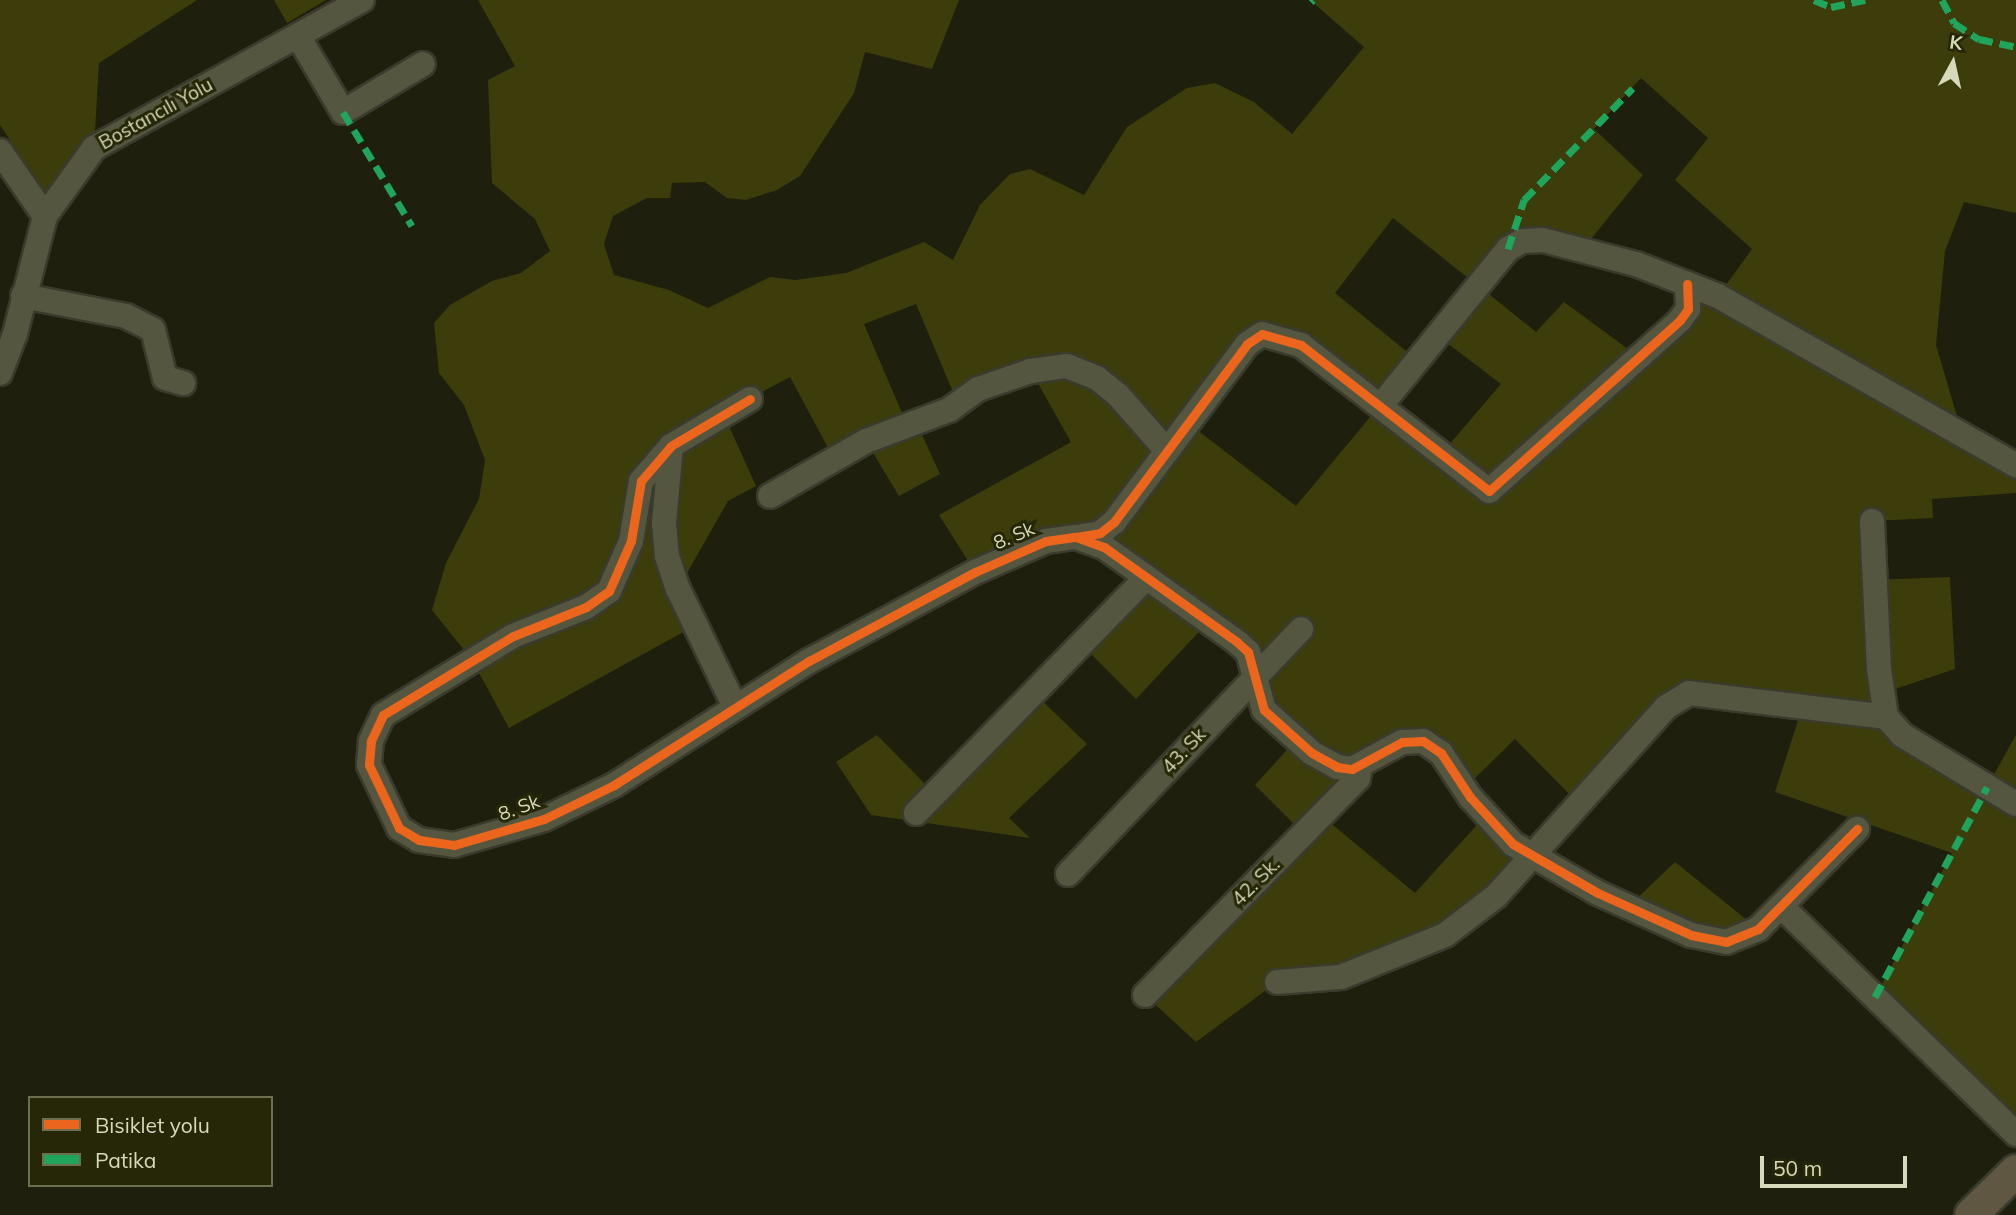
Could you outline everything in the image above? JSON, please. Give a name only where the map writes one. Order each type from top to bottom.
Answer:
[{"type":"main road","points":[[1971,1215],[2010,1187]]},
{"type":"street","name":"Bostancılı Yolu","points":[[0,373],[45,216],[94,148],[362,0]]},
{"type":"street","points":[[298,36],[343,112],[423,64]]},
{"type":"street","points":[[0,152],[45,216]]},
{"type":"street","points":[[1382,404],[1508,249],[1522,241],[1543,240],[1687,284],[1848,367],[2016,465]]},
{"type":"street","name":"8. Sk","points":[[671,446],[641,481],[631,541],[609,591],[586,607],[513,636],[383,715],[371,741],[369,765],[399,828],[419,840],[454,845],[544,819],[614,785],[809,661],[975,572],[1046,541],[1100,533],[1114,522],[1247,344],[1262,334],[1301,345],[1382,404],[1489,491],[1680,320],[1688,309],[1687,284]]},
{"type":"street","points":[[23,296],[126,316],[153,330],[165,378],[183,383]]},
{"type":"street","points":[[770,495],[866,441],[949,410],[978,389],[1031,371],[1067,366],[1097,378],[1118,395],[1167,451]]},
{"type":"street","points":[[735,707],[678,589],[667,556],[664,523],[671,446],[750,399]]},
{"type":"street","points":[[1872,521],[1876,634],[1886,717],[1902,735],[2016,804]]},
{"type":"street","points":[[1076,537],[1104,547],[1237,642],[1248,652],[1264,710],[1280,726],[1337,767],[1360,766],[1402,742],[1423,741],[1441,753],[1500,834],[1598,894],[1691,935],[1726,942],[1758,929],[1783,908],[1857,829]]},
{"type":"street","points":[[916,813],[1147,577]]},
{"type":"street","name":"43. Sk","points":[[1068,874],[1301,629]]},
{"type":"street","points":[[1277,982],[1341,977],[1445,935],[1496,896],[1534,857],[1666,707],[1689,693],[1886,717]]},
{"type":"street","name":"42. Sk.","points":[[1145,995],[1358,778],[1360,766]]},
{"type":"street","points":[[1783,908],[2016,1133]]},
{"type":"shaded area","points":[[0,0],[197,0],[99,63],[94,148],[79,164],[66,162],[46,194],[0,125]]},
{"type":"shaded area","points":[[274,0],[326,0],[287,23]]},
{"type":"shaded area","points":[[478,0],[959,0],[932,69],[865,52],[854,93],[800,176],[777,190],[746,200],[727,198],[705,182],[672,183],[670,198],[647,198],[613,216],[604,244],[614,275],[669,290],[708,308],[770,277],[795,280],[846,273],[924,242],[953,260],[980,205],[1010,174],[1030,169],[1084,195],[1127,127],[1187,88],[1215,83],[1254,102],[1292,134],[1364,47],[1310,0],[2016,0],[2016,213],[1964,202],[1945,251],[1936,345],[1961,430],[2016,465],[2016,493],[1932,499],[1933,518],[1872,521],[1874,580],[1950,577],[1955,669],[1883,693],[1886,717],[1987,787],[2016,735],[2016,1134],[1875,997],[1952,853],[1775,792],[1803,705],[1689,693],[1580,805],[1515,739],[1465,788],[1453,772],[1402,742],[1322,816],[1415,893],[1486,815],[1534,857],[1496,896],[1378,966],[1277,982],[1196,1042],[1145,995],[1303,833],[1255,785],[1296,740],[1253,670],[1210,620],[1136,699],[1081,644],[1147,577],[1076,537],[975,572],[939,515],[1071,442],[1031,371],[958,404],[916,304],[864,324],[908,427],[917,424],[940,474],[899,496],[866,441],[834,459],[790,377],[723,413],[756,486],[728,501],[678,589],[696,625],[509,728],[472,660],[432,610],[446,563],[479,499],[485,460],[464,405],[439,373],[434,323],[450,305],[492,281],[521,273],[550,251],[535,219],[492,183],[488,80],[515,66]],"holes":[[[1641,78],[1708,138],[1675,180],[1752,249],[1718,296],[1689,297],[1639,357],[1564,302],[1536,332],[1479,286],[1522,241],[1582,250],[1643,175],[1594,129]],[[1393,218],[1478,286],[1438,336],[1501,384],[1442,453],[1382,404],[1417,360],[1335,293]],[[1263,334],[1381,404],[1296,506],[1188,423]]]},
{"type":"shaded area","points":[[1034,693],[1087,744],[1009,818],[1030,838],[871,815],[836,762],[877,735],[935,794]]},
{"type":"shaded area","points":[[1675,862],[1758,929],[1726,942],[1627,908]]},
{"type":"marked path","points":[[1814,0],[1831,7],[1865,0]]},
{"type":"marked path","points":[[1942,0],[1954,23],[1979,39],[2016,47]]},
{"type":"marked path","points":[[1508,249],[1524,200],[1633,88]]},
{"type":"marked path","points":[[343,112],[412,226]]},
{"type":"marked path","points":[[1875,997],[1987,787]]},
{"type":"cycle path","points":[[1076,537],[1100,533],[1114,522],[1247,344],[1262,334],[1301,345],[1489,491],[1680,320],[1688,309],[1687,284]]},
{"type":"cycle path","points":[[750,399],[671,446],[641,481],[631,541],[609,591],[586,607],[513,636],[383,715],[371,741],[369,765],[399,828],[419,840],[454,845],[544,819],[614,785],[809,661],[975,572],[1046,541],[1076,537],[1104,547],[1248,652],[1264,710],[1312,753],[1337,767],[1352,769],[1402,742],[1423,741],[1441,753],[1470,797],[1513,844],[1598,893],[1691,935],[1726,942],[1758,929],[1857,829]]}]
